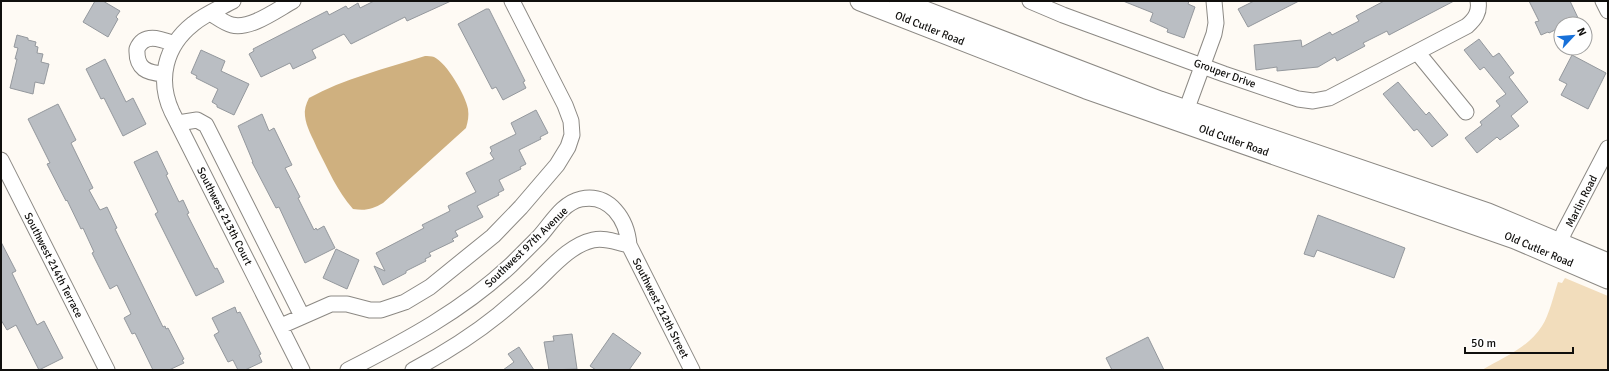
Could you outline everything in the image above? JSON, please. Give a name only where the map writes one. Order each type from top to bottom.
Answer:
[{"type":"main road","name":"Old Cutler Road","points":[[860,1],[1086,89],[1184,116],[1488,213],[1557,249],[1608,279]]},
{"type":"main road","name":"Old Cutler Road","points":[[899,1],[1160,100],[1184,116]]},
{"type":"main road","name":"Old Cutler Road","points":[[1557,249],[1608,263]]},
{"type":"street","name":"Southwest 213th Court","points":[[233,1],[193,23],[175,44],[168,58],[164,74],[166,97],[302,370]]},
{"type":"street","points":[[210,13],[226,23],[238,26],[258,20],[293,1]]},
{"type":"street","points":[[281,326],[331,304],[347,304],[370,310],[382,310],[406,302],[469,256],[506,223],[557,165],[571,141],[572,128],[569,114],[512,1]]},
{"type":"street","name":"Grouper Drive","points":[[1030,1],[1063,15],[1298,99],[1313,101],[1329,98],[1467,26],[1474,18],[1478,5]]},
{"type":"street","points":[[1184,116],[1215,28],[1214,1]]},
{"type":"street","points":[[1603,1],[1608,11]]},
{"type":"street","points":[[164,74],[150,72],[142,67],[137,59],[136,50],[141,42],[147,38],[175,44]]},
{"type":"street","points":[[1417,52],[1466,112]]},
{"type":"street","points":[[178,123],[197,120],[206,126],[302,316]]},
{"type":"street","name":"Marlin Road","points":[[1557,249],[1608,148]]},
{"type":"street","name":"Southwest 214th Terrace","points":[[1,160],[103,369]]},
{"type":"street","name":"Southwest 97th Avenue","points":[[348,370],[404,342],[470,299],[511,265],[530,246],[560,211],[573,202],[580,199],[599,200],[611,207],[620,218],[628,233],[629,245]]},
{"type":"street","points":[[413,370],[441,354],[484,325],[525,292],[561,258],[575,248],[586,242],[599,239],[606,239],[629,245]]},
{"type":"street","name":"Southwest 212th Street","points":[[629,245],[692,370]]},
{"type":"shaded area","points":[[425,56],[433,57],[439,60],[460,88],[468,109],[466,128],[383,203],[369,209],[353,209],[333,180],[308,128],[305,114],[308,100],[322,91],[336,85]]},
{"type":"shaded area","points":[[1565,278],[1608,296],[1608,370],[1482,370],[1523,346],[1536,334],[1547,317],[1558,282],[1562,283]]},
{"type":"building","points":[[95,1],[103,1],[120,11],[116,17],[118,19],[108,37],[83,22]]},
{"type":"building","points":[[374,1],[451,1],[407,21],[405,17],[351,44],[344,34],[312,50],[316,58],[293,69],[290,63],[261,77],[249,54],[254,51],[253,49],[327,11],[329,15],[346,6],[348,9],[358,3],[360,8]]},
{"type":"building","points":[[1123,1],[1189,1],[1188,4],[1195,7],[1184,38],[1167,32],[1168,29],[1150,21],[1153,13]]},
{"type":"building","points":[[1254,1],[1299,1],[1248,27],[1238,9]]},
{"type":"building","points":[[1384,1],[1454,1],[1389,35],[1387,31],[1363,43],[1365,46],[1337,61],[1335,57],[1318,67],[1277,71],[1277,67],[1256,70],[1254,45],[1301,40],[1302,47],[1330,32],[1332,35],[1359,21],[1356,16]]},
{"type":"building","points":[[1529,1],[1570,1],[1577,16],[1553,16],[1553,31],[1541,35],[1535,22],[1539,21]]},
{"type":"building","points":[[486,9],[489,9],[525,81],[523,82],[526,88],[503,100],[496,87],[492,89],[458,24]]},
{"type":"building","points":[[17,35],[36,42],[35,46],[38,47],[37,53],[43,54],[41,62],[49,64],[44,84],[35,82],[33,94],[10,88],[17,59],[15,59],[18,48],[14,47]]},
{"type":"building","points":[[1479,39],[1493,57],[1499,53],[1514,73],[1509,77],[1528,102],[1511,116],[1519,126],[1500,140],[1497,137],[1477,153],[1465,138],[1482,125],[1480,122],[1500,106],[1496,101],[1506,94],[1484,67],[1480,70],[1464,50]]},
{"type":"building","points":[[201,50],[225,61],[221,71],[249,84],[234,115],[217,107],[217,105],[212,102],[218,89],[196,78],[197,76],[191,73]]},
{"type":"building","points":[[1571,56],[1606,73],[1588,109],[1561,95],[1567,84],[1559,80]]},
{"type":"building","points":[[105,59],[126,102],[133,98],[146,124],[123,136],[104,98],[101,99],[86,69]]},
{"type":"building","points":[[1398,82],[1426,115],[1429,112],[1448,135],[1432,147],[1417,129],[1414,131],[1383,94]]},
{"type":"building","points":[[58,104],[76,140],[71,143],[93,188],[89,190],[100,210],[107,207],[117,228],[115,229],[163,327],[165,326],[166,329],[168,328],[184,359],[182,360],[184,363],[169,370],[153,370],[135,333],[132,334],[124,318],[131,314],[117,285],[110,289],[92,253],[94,252],[83,228],[81,229],[47,164],[50,163],[28,119]]},
{"type":"building","points":[[536,110],[548,133],[540,137],[541,139],[519,150],[526,164],[520,167],[521,169],[499,180],[504,190],[498,193],[499,195],[477,206],[483,217],[455,231],[458,236],[452,239],[454,241],[429,253],[431,256],[425,259],[426,261],[383,285],[374,266],[385,271],[376,253],[424,228],[422,225],[450,211],[448,206],[476,192],[466,173],[494,159],[490,153],[492,151],[490,147],[516,134],[511,123]]},
{"type":"building","points":[[262,114],[269,131],[274,128],[292,165],[285,168],[300,197],[298,198],[314,230],[324,226],[335,248],[305,263],[279,207],[276,208],[252,162],[238,126]]},
{"type":"building","points":[[157,151],[168,174],[166,175],[179,202],[183,200],[189,213],[187,214],[215,269],[217,268],[224,282],[196,296],[155,214],[158,212],[134,162]]},
{"type":"building","points":[[1318,215],[1405,248],[1394,278],[1317,250],[1314,257],[1304,254]]},
{"type":"building","points":[[1,242],[16,271],[12,273],[37,325],[44,321],[63,358],[39,370],[16,325],[7,330],[1,320]]},
{"type":"building","points":[[336,249],[359,260],[347,289],[323,278]]},
{"type":"building","points":[[235,307],[237,313],[240,312],[261,354],[259,355],[262,362],[245,370],[238,370],[233,360],[228,362],[214,335],[219,332],[212,318]]},
{"type":"building","points":[[613,333],[641,353],[629,370],[596,370],[590,366]]},
{"type":"building","points":[[572,334],[577,369],[549,370],[544,342],[554,341],[553,336]]},
{"type":"building","points":[[1148,337],[1164,370],[1112,370],[1106,358]]},
{"type":"building","points":[[519,347],[534,370],[503,370],[514,362],[508,354]]}]
